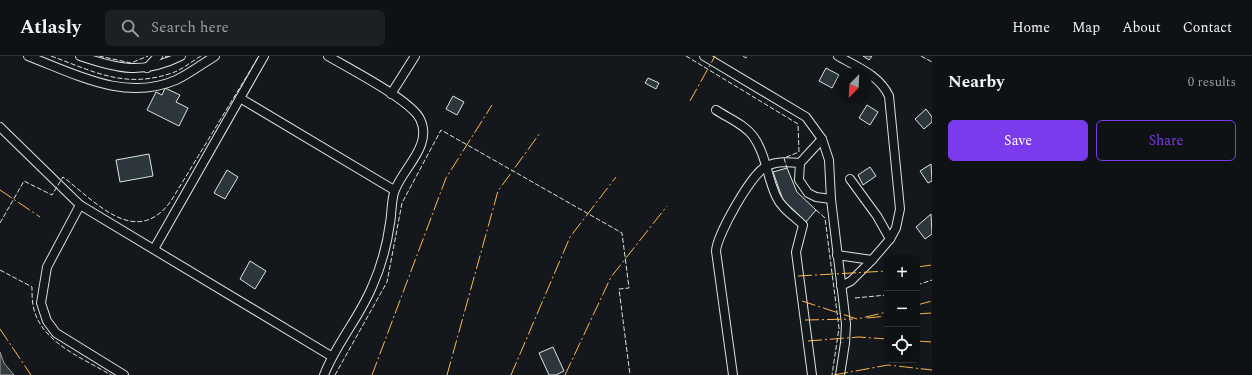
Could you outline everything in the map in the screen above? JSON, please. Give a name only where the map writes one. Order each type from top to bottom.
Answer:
[{"type":"street","points":[[28,56],[104,85],[126,89],[153,87],[176,80],[215,56]]},
{"type":"street","points":[[80,56],[107,66],[128,69],[147,68],[167,63],[181,56]]},
{"type":"street","points":[[147,68],[158,56]]},
{"type":"street","points":[[154,249],[264,56]]},
{"type":"street","points":[[324,375],[331,356],[372,288],[385,251],[394,190],[417,154],[423,140],[424,127],[419,117],[391,94],[328,56]]},
{"type":"street","points":[[391,94],[415,56]]},
{"type":"street","points":[[704,56],[806,117],[822,139],[829,160],[831,199],[846,324],[845,343],[840,375]]},
{"type":"street","points":[[838,56],[871,75],[885,89],[889,96],[900,209],[896,228],[890,239],[851,281],[841,286]]},
{"type":"street","points":[[240,98],[394,190]]},
{"type":"street","points":[[716,110],[747,129],[759,147],[767,166],[775,195],[780,203],[803,226],[798,239],[796,252],[812,375]]},
{"type":"street","points":[[0,127],[31,155],[80,205],[331,356]]},
{"type":"street","points":[[822,139],[800,164],[799,180],[803,187],[816,197],[831,199]]},
{"type":"street","points":[[733,375],[716,245],[750,182],[759,171],[767,166],[786,162],[800,164]]},
{"type":"street","points":[[850,179],[877,216],[890,239]]},
{"type":"street","points":[[80,205],[47,267],[41,303],[47,320],[56,333],[124,375]]},
{"type":"street","points":[[837,255],[872,260]]},
{"type":"shaded area","points":[[0,352],[4,363],[14,375],[0,375]]},
{"type":"building","points":[[863,56],[872,56],[869,60]]},
{"type":"building","points":[[826,68],[836,73],[836,81],[832,88],[819,81]]},
{"type":"building","points":[[648,78],[659,83],[656,89],[645,83]]},
{"type":"building","points":[[165,88],[180,95],[176,102],[188,108],[179,126],[147,110],[156,92],[162,95]]},
{"type":"building","points":[[453,96],[464,102],[457,115],[446,109]]},
{"type":"building","points":[[867,105],[878,112],[870,125],[859,118]]},
{"type":"building","points":[[926,109],[932,117],[932,122],[924,129],[915,119]]},
{"type":"building","points":[[149,154],[153,176],[120,182],[116,160]]},
{"type":"building","points":[[931,164],[932,181],[928,183],[920,171]]},
{"type":"building","points":[[870,167],[876,176],[863,185],[858,175]]},
{"type":"building","points":[[787,168],[797,192],[816,210],[806,222],[783,200],[773,172]]},
{"type":"building","points":[[227,170],[238,177],[225,199],[214,193]]},
{"type":"building","points":[[931,214],[932,234],[925,239],[916,227]]},
{"type":"building","points":[[250,261],[266,271],[255,289],[240,279]]},
{"type":"building","points":[[553,347],[564,371],[556,375],[549,375],[539,353]]},
{"type":"fence","points":[[51,56],[96,73],[125,79],[155,78],[176,72],[201,56]]},
{"type":"fence","points":[[99,56],[131,63],[148,56]]},
{"type":"fence","points":[[165,56],[170,56]]},
{"type":"fence","points":[[0,223],[24,181],[52,195],[63,177],[102,208],[116,216],[130,221],[144,221],[158,215],[171,201],[259,56]]},
{"type":"fence","points":[[686,56],[798,124],[799,152],[784,158],[787,168]]},
{"type":"fence","points":[[743,56],[746,58],[747,56]]},
{"type":"fence","points":[[921,56],[932,62]]},
{"type":"fence","points":[[335,375],[387,282],[402,203],[441,130],[622,233],[629,288],[619,289],[630,375]]},
{"type":"fence","points":[[816,210],[825,218],[839,328],[832,375]]},
{"type":"fence","points":[[0,270],[32,287],[33,305],[37,318],[53,339],[64,348],[111,375]]},
{"type":"fence","points":[[920,284],[932,280]]},
{"type":"fence","points":[[855,298],[884,295]]},
{"type":"power","points":[[690,101],[715,56]]},
{"type":"power","points":[[372,375],[446,178],[492,105]]},
{"type":"power","points":[[447,375],[498,191],[540,133]]},
{"type":"power","points":[[511,375],[570,237],[616,177]]},
{"type":"power","points":[[0,190],[40,217]]},
{"type":"power","points":[[565,375],[611,277],[667,206]]},
{"type":"power","points":[[920,267],[932,265]]},
{"type":"power","points":[[798,276],[884,271]]},
{"type":"power","points":[[802,301],[857,319],[884,313]]},
{"type":"power","points":[[920,304],[932,301]]},
{"type":"power","points":[[920,314],[932,313]]},
{"type":"power","points":[[867,318],[884,316]]},
{"type":"power","points":[[805,320],[853,319]]},
{"type":"power","points":[[0,329],[31,375]]},
{"type":"power","points":[[808,341],[859,337],[884,339]]},
{"type":"power","points":[[920,341],[932,342]]},
{"type":"power","points":[[834,375],[888,365],[932,370]]}]
